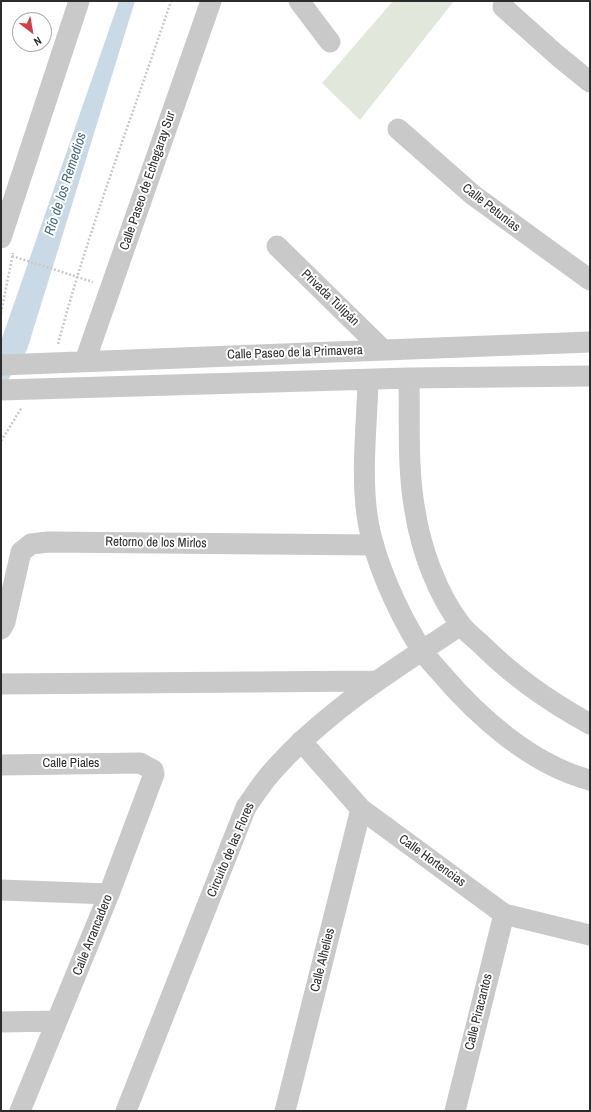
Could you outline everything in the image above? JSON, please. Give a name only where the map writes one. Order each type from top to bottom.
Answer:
[{"type":"street","name":"Calle Paseo de Echegaray Sur","points":[[85,361],[211,1]]},
{"type":"street","points":[[299,1],[330,42]]},
{"type":"street","points":[[3,239],[76,4]]},
{"type":"street","points":[[503,7],[558,56],[590,82]]},
{"type":"street","name":"Calle Petunias","points":[[398,129],[473,195],[590,280]]},
{"type":"street","name":"Privada Tulipán","points":[[277,246],[383,350]]},
{"type":"street","name":"Calle Paseo de la Primavera","points":[[1,365],[590,342]]},
{"type":"street","points":[[1,390],[409,378],[590,376]]},
{"type":"street","points":[[409,378],[411,472],[414,510],[422,541],[434,574],[448,605],[462,625],[521,681],[555,705],[590,724]]},
{"type":"street","points":[[368,380],[365,484],[367,516],[374,545],[404,620],[422,651],[462,698],[494,726],[534,756],[580,778],[590,780]]},
{"type":"street","name":"Retorno de los Mirlos","points":[[1,630],[5,622],[22,552],[31,544],[48,542],[374,545]]},
{"type":"street","name":"Circuito de las Flores","points":[[126,1111],[246,807],[270,774],[301,741],[375,681],[462,625]]},
{"type":"street","points":[[1,684],[375,681]]},
{"type":"street","name":"Calle Hortencias","points":[[301,741],[361,809],[504,914],[590,936]]},
{"type":"street","name":"Calle Piales","points":[[1,764],[140,763]]},
{"type":"street","name":"Calle Arrancadero","points":[[20,1111],[109,894],[154,774],[153,770],[140,763]]},
{"type":"street","name":"Calle Alhelies","points":[[285,1111],[361,809]]},
{"type":"street","points":[[1,890],[109,894]]},
{"type":"street","name":"Calle Piracantos","points":[[455,1111],[504,914]]},
{"type":"street","points":[[1,1022],[57,1021]]},
{"type":"path","points":[[50,363],[106,184],[172,1]]},
{"type":"path","points":[[3,239],[22,260],[111,287]]},
{"type":"path","points":[[1,441],[22,407],[37,388]]},
{"type":"shaded area","points":[[393,1],[454,1],[360,120],[322,83]]},
{"type":"water","name":"Río de los Remedios","points":[[119,1],[135,1],[27,350],[1,391],[1,341]]}]
